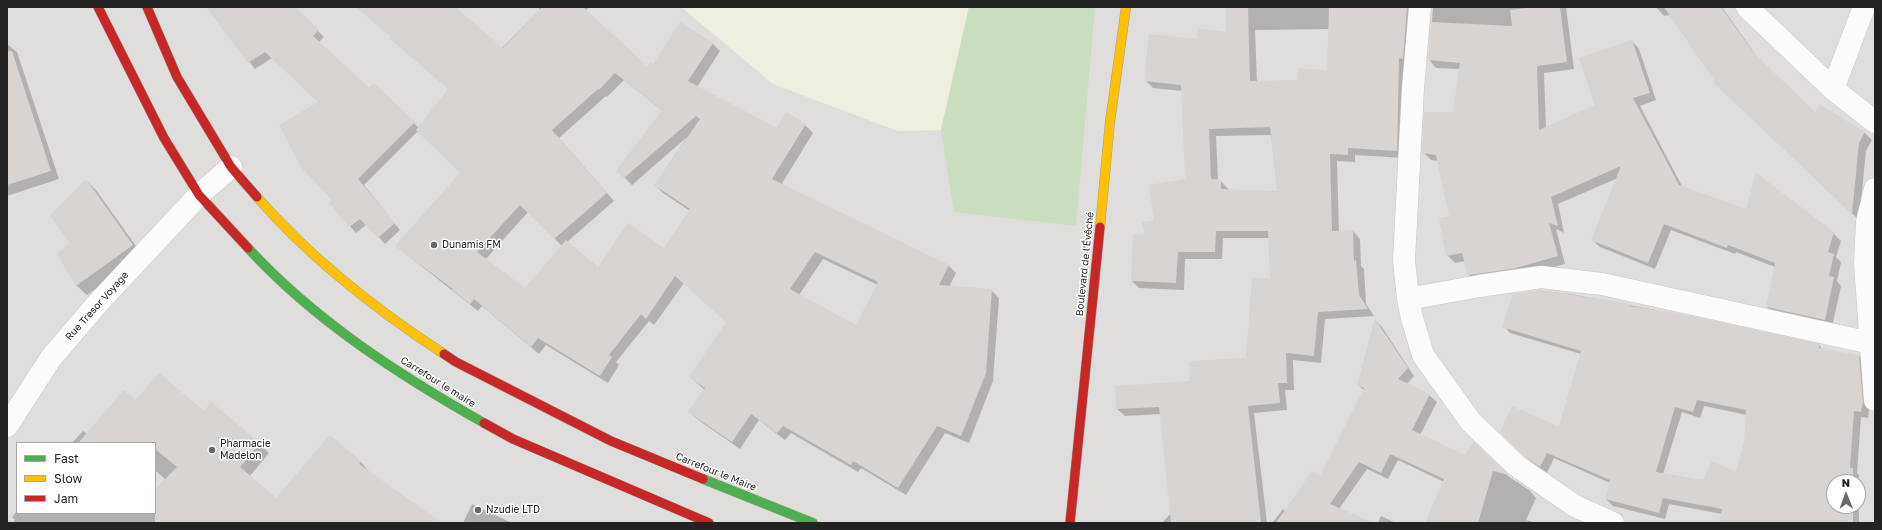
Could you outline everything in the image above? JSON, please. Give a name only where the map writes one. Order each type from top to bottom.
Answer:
[{"type":"main road","name":"Carrefour le maire","points":[[98,7],[164,138],[199,194],[256,257],[299,298],[356,342],[430,392],[513,439],[709,523]]},
{"type":"main road","name":"Carrefour le Maire","points":[[147,7],[177,77],[230,167],[276,218],[336,276],[398,324],[456,362],[611,441],[813,523]]},
{"type":"main road","name":"Boulevard de l'Évêché","points":[[1070,523],[1110,122],[1126,7]]},
{"type":"street","points":[[1420,7],[1404,260],[1408,299],[1412,318],[1424,355],[1471,422],[1517,466],[1575,506],[1613,523]]},
{"type":"street","points":[[1747,7],[1833,89],[1875,122]]},
{"type":"street","points":[[1833,89],[1864,7]]},
{"type":"street","name":"Rue Tresor Voyage","points":[[7,426],[50,358],[97,304],[199,194],[230,167]]},
{"type":"street","points":[[1875,189],[1867,222],[1865,264],[1875,400]]},
{"type":"street","points":[[1408,299],[1479,286],[1541,277],[1602,284],[1871,343]]},
{"type":"shaded area","points":[[7,7],[1875,7],[1875,523],[7,523]]},
{"type":"green space","points":[[681,7],[969,7],[941,130],[898,131],[773,84]]},
{"type":"green space","points":[[969,7],[1095,7],[1076,226],[954,212],[941,130]]},
{"type":"building","points":[[206,7],[295,7],[319,30],[313,36],[369,88],[374,83],[415,122],[358,179],[395,223],[378,238],[360,219],[349,227],[329,203],[332,200],[301,167],[279,125],[318,102],[265,52],[248,63]]},
{"type":"building","points":[[356,7],[455,7],[503,48],[542,7],[583,7],[647,66],[650,62],[653,64],[680,22],[713,43],[688,81],[777,128],[786,112],[806,124],[772,179],[949,265],[939,285],[992,289],[986,373],[961,436],[937,426],[898,488],[853,461],[851,465],[783,426],[777,433],[751,414],[732,442],[688,412],[705,388],[689,377],[726,322],[675,276],[646,319],[641,314],[609,355],[612,357],[600,376],[538,338],[531,347],[474,299],[470,304],[452,290],[453,289],[395,246],[460,173],[416,130],[448,89],[389,38],[390,36]],"holes":[[[615,73],[662,110],[616,171],[624,178],[696,116],[700,119],[654,185],[690,209],[664,248],[628,223],[598,267],[566,240],[525,288],[477,252],[520,205],[554,239],[607,193],[552,130],[598,89],[599,90]],[[815,252],[878,282],[856,325],[790,289]]]},
{"type":"building","points":[[1226,7],[1248,7],[1250,81],[1297,80],[1298,68],[1327,70],[1329,7],[1407,7],[1403,59],[1399,58],[1397,151],[1348,148],[1348,155],[1330,154],[1332,231],[1353,230],[1354,261],[1356,260],[1359,295],[1368,309],[1318,312],[1314,356],[1286,353],[1287,383],[1278,383],[1280,403],[1248,406],[1261,523],[1171,523],[1159,407],[1116,409],[1115,386],[1190,381],[1189,361],[1246,358],[1252,277],[1270,279],[1268,231],[1216,231],[1215,252],[1178,252],[1176,283],[1131,281],[1133,234],[1145,235],[1142,222],[1154,220],[1149,185],[1185,179],[1181,85],[1144,81],[1149,34],[1197,39],[1198,28],[1226,32]],"holes":[[[1270,127],[1277,191],[1221,189],[1221,180],[1211,179],[1209,129]]]},
{"type":"building","points":[[1535,7],[1560,7],[1567,62],[1537,66],[1539,130],[1595,105],[1579,58],[1632,40],[1650,93],[1633,98],[1679,185],[1746,209],[1756,173],[1834,232],[1828,252],[1834,254],[1829,276],[1834,277],[1825,320],[1766,307],[1775,263],[1728,245],[1727,248],[1664,224],[1648,263],[1591,240],[1621,166],[1551,197],[1558,226],[1549,223],[1558,256],[1512,269],[1468,275],[1462,253],[1446,256],[1439,218],[1449,216],[1436,155],[1422,153],[1424,112],[1453,112],[1460,63],[1428,60],[1431,22],[1512,26],[1510,10]]},
{"type":"building","points":[[1664,7],[1721,7],[1753,52],[1815,112],[1819,104],[1865,132],[1859,143],[1852,214],[1713,82],[1714,80]]},
{"type":"building","points":[[7,51],[12,51],[51,171],[7,185]]},
{"type":"building","points":[[86,179],[133,245],[76,286],[57,254],[70,243],[50,216]]},
{"type":"building","points":[[1541,290],[1631,304],[1630,306],[1677,313],[1819,344],[1819,348],[1859,355],[1863,402],[1861,412],[1854,411],[1850,468],[1853,468],[1853,474],[1826,474],[1826,514],[1853,514],[1853,523],[1719,523],[1722,509],[1663,498],[1659,513],[1605,499],[1610,480],[1547,453],[1540,467],[1525,456],[1500,432],[1512,406],[1559,427],[1581,351],[1502,327],[1513,294]],"holes":[[[1697,400],[1746,410],[1744,442],[1736,472],[1712,461],[1703,480],[1656,472],[1675,407],[1693,412]]]},
{"type":"building","points":[[1375,319],[1408,368],[1398,379],[1430,394],[1412,430],[1465,455],[1474,442],[1508,475],[1493,471],[1478,523],[1425,523],[1444,479],[1390,454],[1381,473],[1359,462],[1330,504],[1374,523],[1276,523],[1312,471],[1320,476],[1364,388],[1357,385]]},
{"type":"building","points":[[159,373],[204,411],[211,402],[260,443],[240,467],[276,498],[330,435],[361,462],[359,464],[442,523],[155,523],[156,488],[177,467],[156,450],[156,442],[79,442],[124,390],[136,400]]},
{"type":"traffic: fast","points":[[248,248],[301,299],[329,322],[389,366],[484,423]]},
{"type":"traffic: fast","points":[[703,479],[813,523]]},
{"type":"traffic: slow","points":[[1100,227],[1110,122],[1126,7]]},
{"type":"traffic: slow","points":[[257,197],[299,241],[345,282],[393,319],[444,354]]},
{"type":"traffic: jam","points":[[98,7],[164,138],[199,195],[248,248]]},
{"type":"traffic: jam","points":[[147,7],[177,77],[231,167],[257,197]]},
{"type":"traffic: jam","points":[[1070,523],[1100,227]]},
{"type":"traffic: jam","points":[[444,354],[456,362],[611,441],[703,479]]},
{"type":"traffic: jam","points":[[484,423],[513,439],[709,523]]},
{"type":"place","name":"Dunamis FM","points":[[434,245]]},
{"type":"place","name":"Pharmacie Madelon","points":[[212,450]]},
{"type":"place","name":"Nzudie LTD","points":[[478,510]]}]
